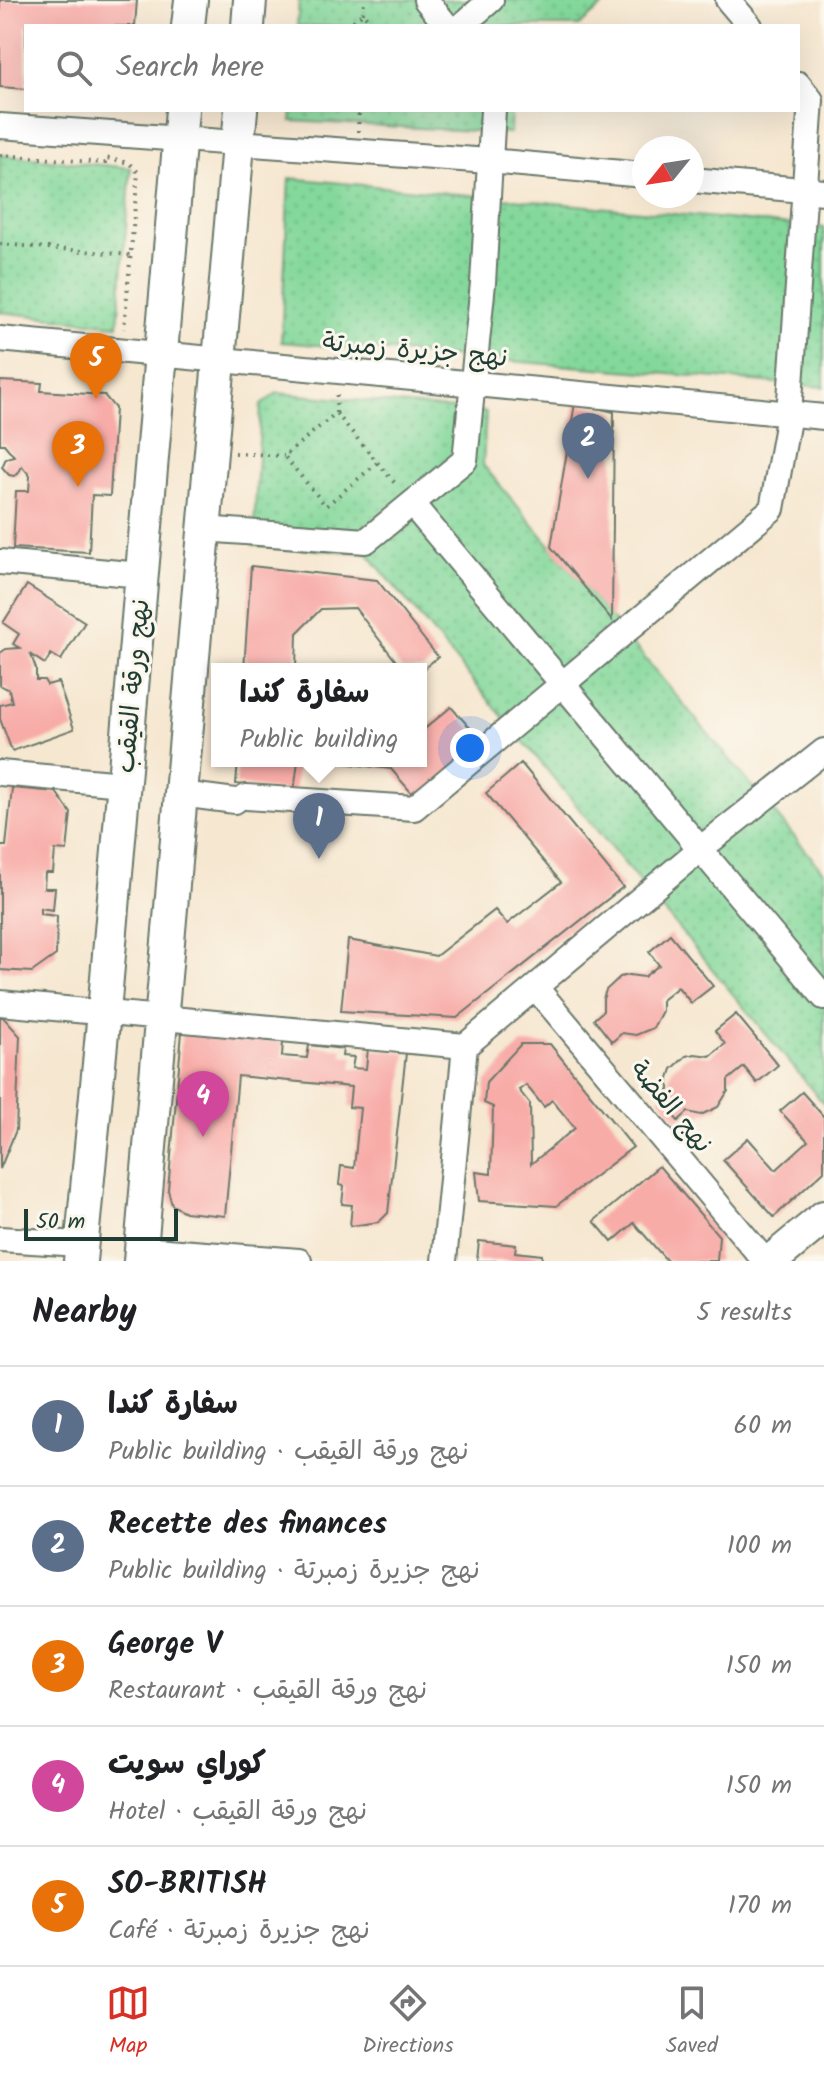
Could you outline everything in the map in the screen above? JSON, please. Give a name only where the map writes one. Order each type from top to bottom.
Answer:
[{"type":"main road","points":[[188,24],[191,0]]},
{"type":"main road","points":[[248,24],[250,0]]},
{"type":"main road","points":[[140,1255],[241,112]]},
{"type":"main road","name":"نهج ورقة القيقب","points":[[80,1252],[104,1012],[180,125]]},
{"type":"main road","points":[[771,1261],[824,1217]]},
{"type":"street","points":[[426,0],[445,24]]},
{"type":"street","points":[[463,24],[491,0]]},
{"type":"street","points":[[728,0],[748,24]]},
{"type":"street","points":[[181,794],[414,808],[772,509],[789,414],[814,191],[811,100],[800,86]]},
{"type":"street","points":[[203,529],[366,541],[465,460],[483,283],[493,112]]},
{"type":"street","points":[[0,126],[180,125],[238,145],[489,161],[632,174]]},
{"type":"street","points":[[704,181],[814,191]]},
{"type":"street","name":"نهج جزيرة زمبرتة","points":[[0,339],[824,417]]},
{"type":"street","points":[[412,504],[824,997]]},
{"type":"street","points":[[0,562],[141,575]]},
{"type":"street","points":[[0,1003],[465,1046],[699,850],[824,751]]},
{"type":"street","points":[[0,773],[123,784]]},
{"type":"street","name":"نهج الفضة","points":[[536,988],[765,1261]]},
{"type":"street","points":[[444,1261],[465,1046]]},
{"type":"street","points":[[0,1239],[80,1252]]},
{"type":"street","points":[[140,1255],[299,1261]]},
{"type":"path","points":[[364,0],[363,13],[372,24]]},
{"type":"path","points":[[349,24],[363,13]]},
{"type":"path","points":[[0,155],[105,163],[106,158],[129,163],[138,172],[124,328],[116,339]]},
{"type":"path","points":[[0,244],[130,255]]},
{"type":"path","points":[[210,452],[284,456],[336,413],[412,504]]},
{"type":"path","points":[[284,456],[326,506],[377,463]]},
{"type":"green space","points":[[299,0],[610,0],[581,24],[297,24]]},
{"type":"green space","points":[[292,112],[511,112],[510,133],[291,121]]},
{"type":"green space","points":[[0,155],[131,168],[118,325],[0,312]]},
{"type":"green space","points":[[289,178],[824,228],[824,387],[281,342]]},
{"type":"green space","points":[[277,393],[486,412],[483,465],[824,872],[824,1104],[367,553],[253,545],[261,405]]},
{"type":"building","points":[[0,0],[137,0],[135,24],[24,24],[24,89],[0,87]]},
{"type":"building","points":[[0,381],[42,383],[41,391],[104,395],[115,408],[110,496],[92,495],[89,552],[13,548],[16,491],[29,491],[30,476],[22,466],[14,476],[2,467],[6,458],[14,456],[4,444],[0,444]]},
{"type":"building","points":[[575,403],[614,412],[612,620],[551,547]]},
{"type":"building","points":[[251,566],[377,580],[438,657],[427,666],[427,663],[397,663],[355,608],[321,609],[297,633],[296,663],[244,663]]},
{"type":"building","points":[[27,585],[85,622],[61,660],[51,654],[45,664],[31,655],[36,680],[44,680],[47,685],[58,682],[74,729],[12,751],[0,719],[0,705],[12,702],[9,690],[0,685],[0,653],[6,649],[20,648],[13,644],[19,634],[3,623]]},
{"type":"building","points":[[451,707],[484,743],[416,798],[391,769],[375,767],[427,767],[427,727]]},
{"type":"building","points":[[521,763],[623,887],[457,1018],[341,1011],[348,940],[436,956],[495,910],[507,924],[561,882],[486,793]]},
{"type":"building","points":[[237,767],[297,767],[294,792],[236,784]]},
{"type":"building","points":[[12,788],[56,792],[71,813],[67,851],[55,850],[53,873],[45,873],[44,888],[55,888],[53,910],[40,908],[40,914],[57,916],[56,955],[32,972],[0,970],[0,857],[1,846],[6,846]]},
{"type":"building","points":[[670,934],[713,986],[691,1003],[678,987],[662,1000],[662,1011],[653,1028],[636,1035],[622,1033],[612,1042],[594,1019],[603,1011],[606,990],[620,977],[644,977],[659,965],[649,952]]},
{"type":"building","points":[[736,1014],[778,1065],[757,1083],[744,1067],[728,1080],[728,1091],[718,1107],[701,1115],[688,1112],[678,1121],[659,1098],[669,1090],[672,1069],[686,1056],[710,1056],[725,1044],[715,1031]]},
{"type":"building","points":[[0,1017],[20,1036],[16,1130],[0,1169]]},
{"type":"building","points":[[182,1032],[283,1042],[282,1056],[307,1058],[309,1045],[343,1049],[342,1056],[354,1057],[352,1068],[366,1069],[368,1048],[406,1053],[388,1213],[379,1222],[350,1226],[352,1205],[342,1204],[344,1186],[339,1185],[341,1166],[354,1168],[360,1108],[349,1107],[351,1087],[238,1076],[225,1216],[185,1212],[172,1205],[168,1190]]},
{"type":"building","points":[[521,1044],[550,1044],[633,1147],[556,1206],[479,1201],[476,1172],[491,1174],[493,1107],[484,1103],[486,1082]],"holes":[[[526,1085],[544,1107],[552,1100],[575,1128],[531,1164],[530,1104],[519,1090]]]},
{"type":"building","points":[[802,1092],[824,1117],[824,1171],[774,1217],[723,1160],[748,1138],[776,1170],[808,1141],[780,1111]]},
{"type":"building","points":[[659,1166],[719,1236],[717,1261],[667,1261],[634,1223],[612,1242],[594,1221]]},
{"type":"building","points":[[479,1241],[516,1245],[515,1252],[542,1255],[542,1261],[477,1261]]},
{"type":"place","name":"SO-BRITISH","points":[[96,399]]},
{"type":"place","name":"Recette des finances","points":[[588,479]]},
{"type":"place","name":"George V","points":[[78,487]]},
{"type":"place","name":"سفارة كندا","points":[[319,859]]},
{"type":"place","name":"كوراي سويت","points":[[203,1137]]}]
